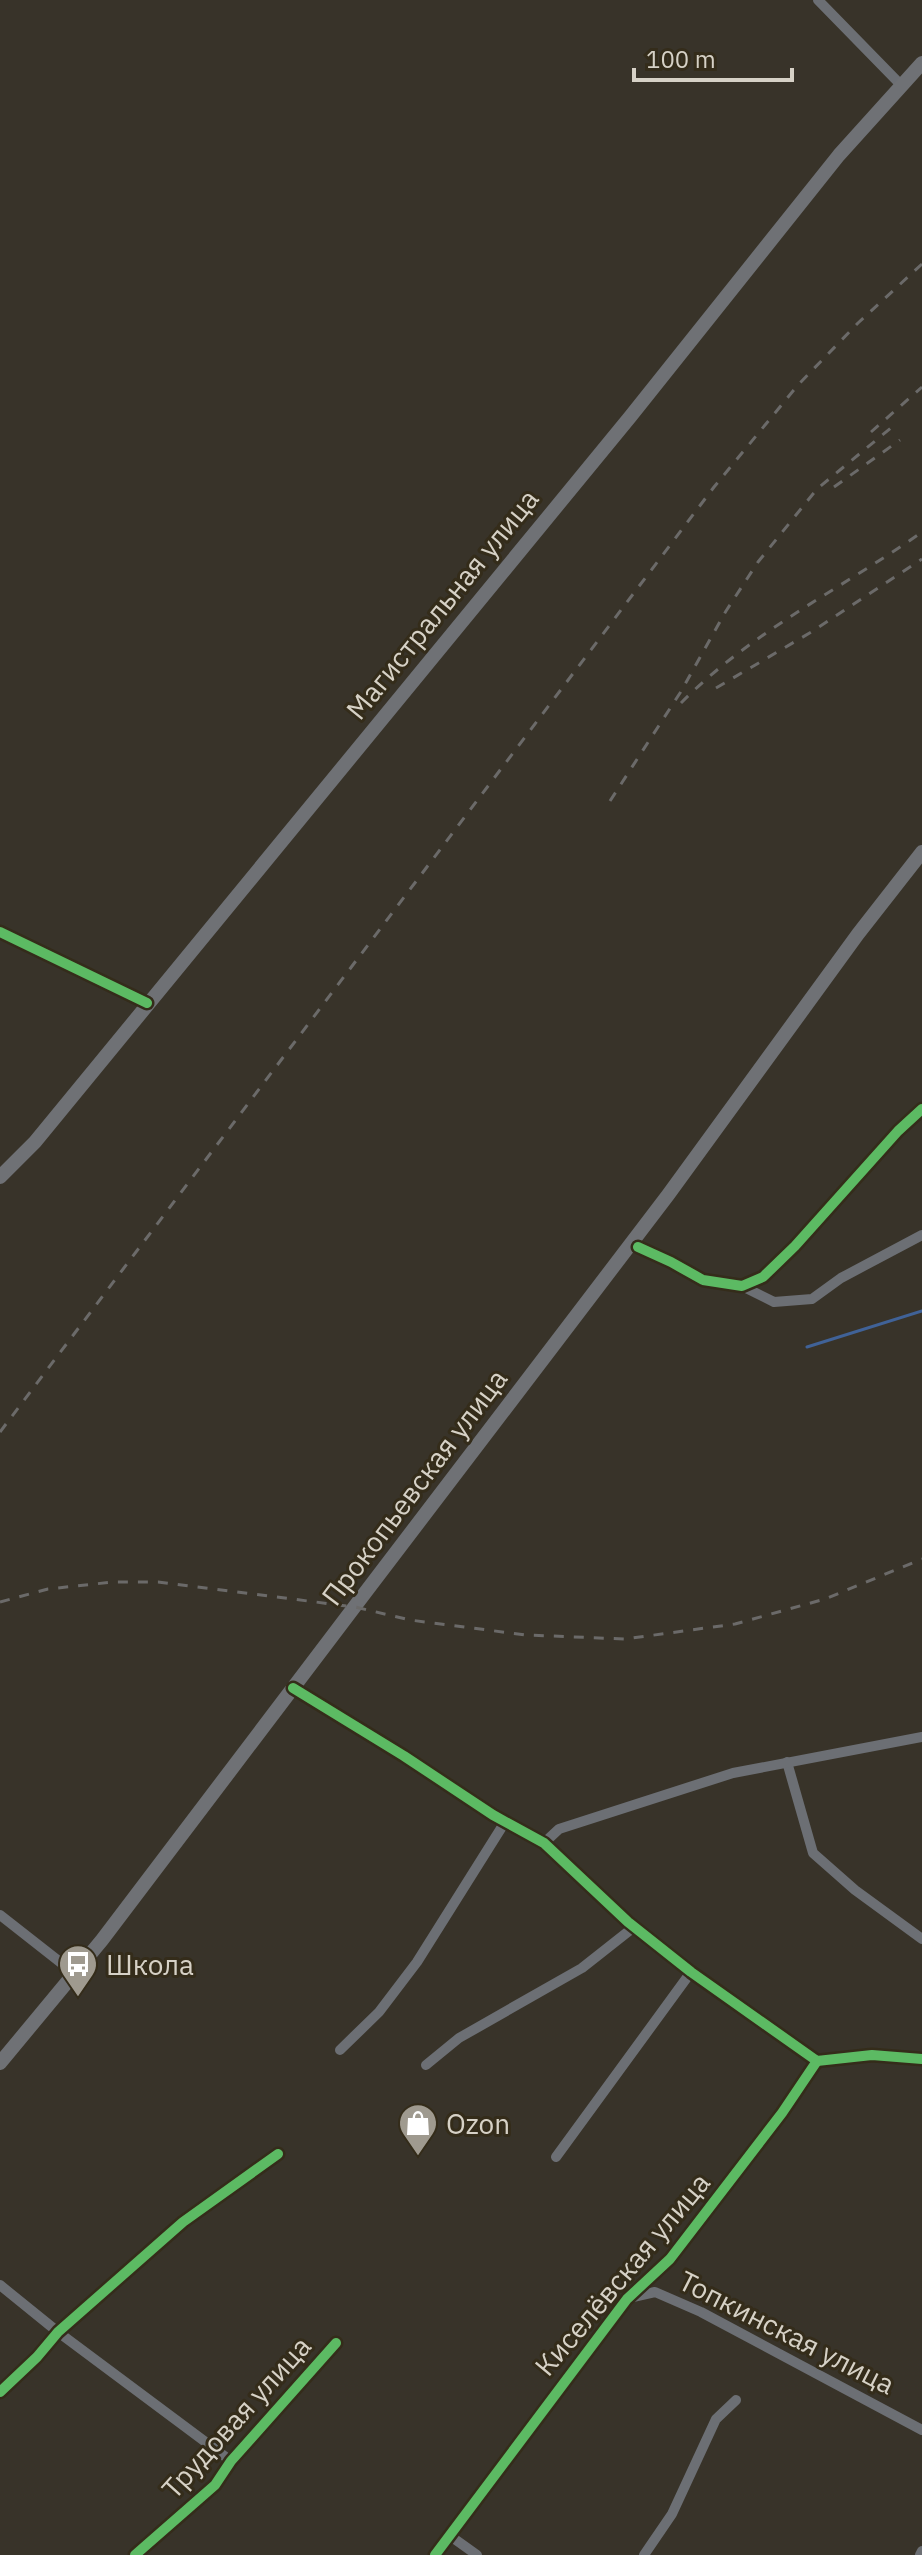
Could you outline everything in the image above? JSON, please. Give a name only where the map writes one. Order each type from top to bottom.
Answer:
[{"type":"main road","name":"Магистральная улица","points":[[0,1177],[35,1142],[630,417],[839,155],[922,63]]},
{"type":"main road","name":"Прокопьевская улица","points":[[0,2063],[74,1973],[293,1688],[668,1195],[858,934],[922,852]]},
{"type":"street","points":[[818,0],[901,85]]},
{"type":"street","points":[[0,932],[147,1003]]},
{"type":"street","points":[[742,1286],[763,1277],[795,1246],[898,1131],[922,1109]]},
{"type":"street","points":[[638,1247],[703,1280],[742,1286],[774,1302],[812,1299],[841,1278],[922,1235]]},
{"type":"street","points":[[293,1688],[505,1822],[544,1843],[634,1927],[691,1972],[817,2061],[872,2055],[922,2059]]},
{"type":"street","points":[[544,1843],[559,1829],[733,1773],[922,1737]]},
{"type":"street","points":[[787,1762],[813,1853],[855,1890],[922,1939]]},
{"type":"street","points":[[340,2050],[379,2012],[417,1962],[505,1822]]},
{"type":"street","points":[[0,1915],[74,1973]]},
{"type":"street","points":[[426,2065],[459,2038],[582,1968],[634,1927]]},
{"type":"street","points":[[556,2157],[691,1972]]},
{"type":"street","name":"Киселёвская улица","points":[[435,2555],[627,2299],[670,2259],[782,2113],[817,2061]]},
{"type":"street","points":[[0,2392],[58,2332],[183,2222],[278,2154]]},
{"type":"street","points":[[0,2285],[231,2461]]},
{"type":"street","name":"Топкинская улица","points":[[627,2299],[655,2292],[701,2312],[922,2430]]},
{"type":"street","name":"Трудовая улица","points":[[135,2555],[215,2485],[231,2461],[336,2343]]},
{"type":"street","points":[[644,2555],[672,2514],[716,2419],[736,2400]]},
{"type":"street","points":[[449,2535],[477,2555]]},
{"type":"waterway","points":[[807,1347],[922,1311]]},
{"type":"railway","points":[[0,1432],[714,487],[798,385],[858,323],[922,264]]},
{"type":"railway","points":[[871,432],[922,387]]},
{"type":"railway","points":[[610,801],[680,693],[726,611],[758,562],[817,489],[892,427]]},
{"type":"railway","points":[[834,487],[900,440]]},
{"type":"railway","points":[[681,703],[708,677],[767,632],[922,532]]},
{"type":"railway","points":[[716,688],[813,631],[922,559]]},
{"type":"railway","points":[[0,1602],[48,1589],[113,1582],[158,1582],[355,1607],[410,1620],[526,1635],[625,1639],[735,1624],[825,1599],[922,1559]]},
{"type":"cycle path","points":[[0,932],[147,1003]]},
{"type":"cycle path","points":[[638,1247],[703,1280],[742,1286],[763,1277],[922,1109]]},
{"type":"cycle path","points":[[293,1688],[493,1815],[544,1843],[628,1922],[691,1972],[817,2061],[872,2055],[922,2059]]},
{"type":"cycle path","points":[[435,2555],[627,2299],[670,2259],[782,2113],[817,2061]]},
{"type":"cycle path","points":[[0,2392],[58,2332],[183,2222],[278,2154]]},
{"type":"cycle path","points":[[135,2555],[215,2485],[231,2461],[336,2343]]},
{"type":"place","name":"Школа","points":[[78,1998]]},
{"type":"place","name":"Ozon","points":[[418,2157]]}]
